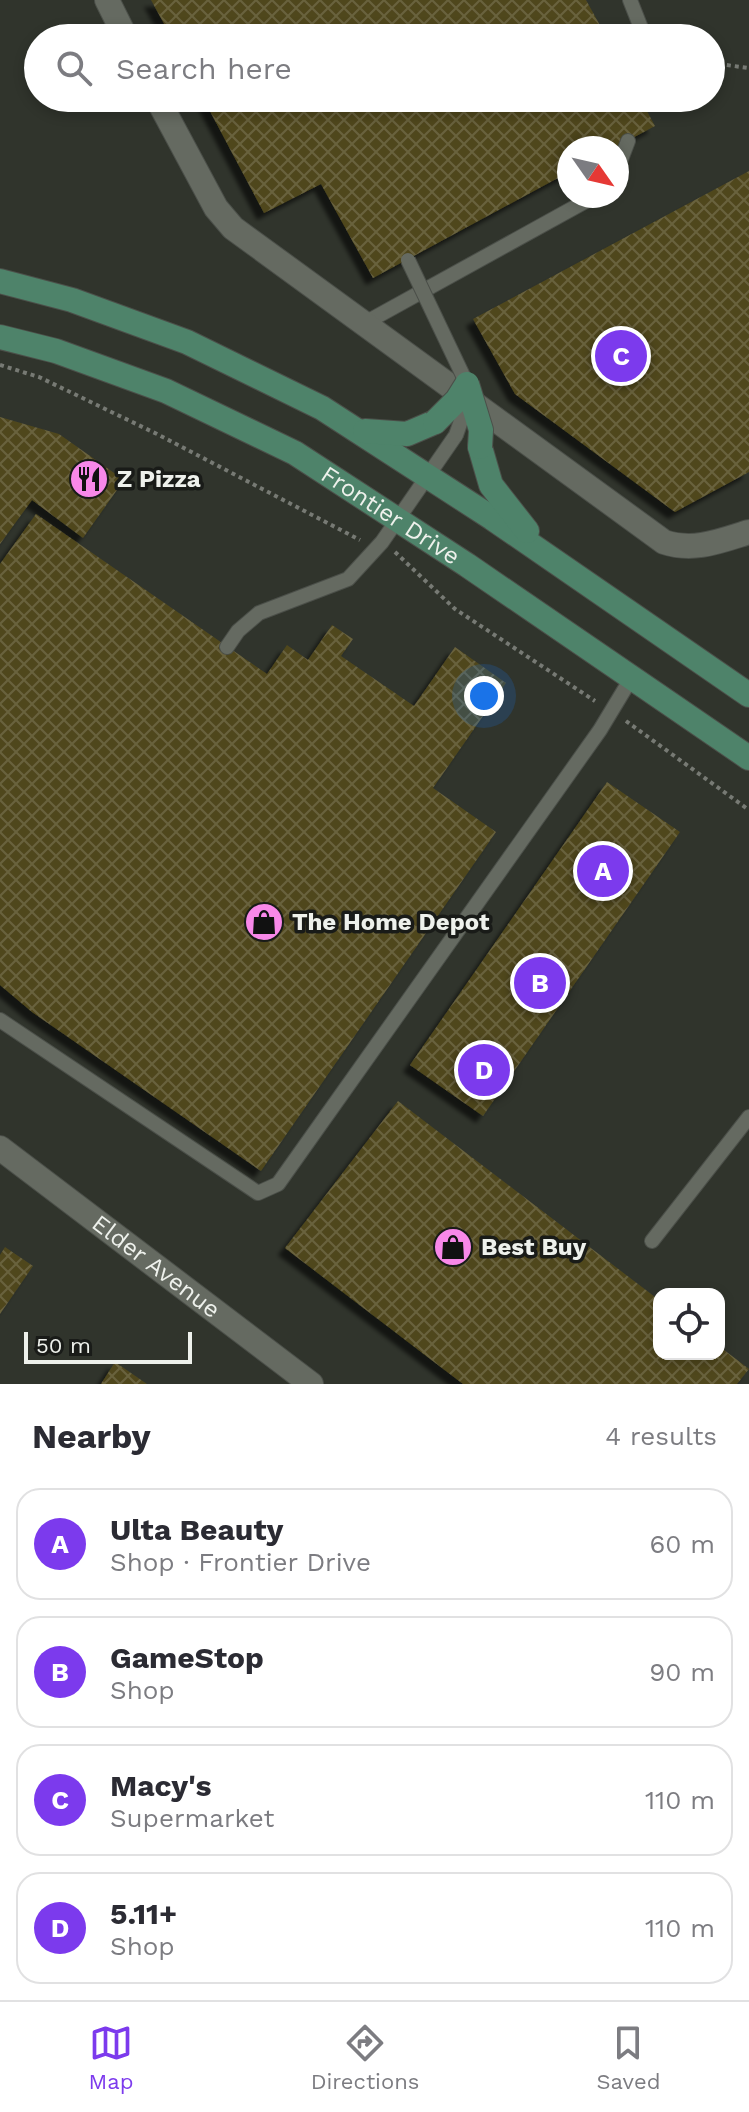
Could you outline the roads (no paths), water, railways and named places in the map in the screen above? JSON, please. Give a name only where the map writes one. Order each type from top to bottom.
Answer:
[{"type":"main road","points":[[0,281],[72,300],[187,342],[284,388],[428,476],[749,695]]},
{"type":"main road","name":"Frontier Drive","points":[[0,337],[113,370],[201,407],[295,453],[749,758]]},
{"type":"main road","points":[[357,430],[388,436],[407,434],[435,422],[457,400],[467,384]]},
{"type":"main road","points":[[467,384],[481,430],[480,447],[491,485],[505,506],[570,571]]},
{"type":"street","points":[[107,0],[119,24]]},
{"type":"street","points":[[165,112],[216,208],[233,228],[664,542],[680,547],[700,547],[749,532]]},
{"type":"street","name":"Elder Avenue","points":[[0,1148],[311,1384]]},
{"type":"lane","points":[[630,0],[639,24]]},
{"type":"lane","points":[[365,323],[573,208]]},
{"type":"lane","points":[[227,647],[238,631],[259,613],[348,579],[378,547],[456,435],[468,401],[467,384],[458,358],[408,260]]},
{"type":"lane","points":[[0,1020],[258,1193],[278,1184],[600,730],[609,710],[632,677]]},
{"type":"lane","points":[[652,1241],[749,1117]]},
{"type":"place","name":"Macy's","points":[[621,356]]},
{"type":"place","name":"Z Pizza","points":[[89,479]]},
{"type":"place","name":"Ulta Beauty","points":[[603,871]]},
{"type":"place","name":"The Home Depot","points":[[264,922]]},
{"type":"place","name":"GameStop","points":[[540,983]]},
{"type":"place","name":"5.11+","points":[[484,1070]]},
{"type":"place","name":"Best Buy","points":[[453,1247]]}]
